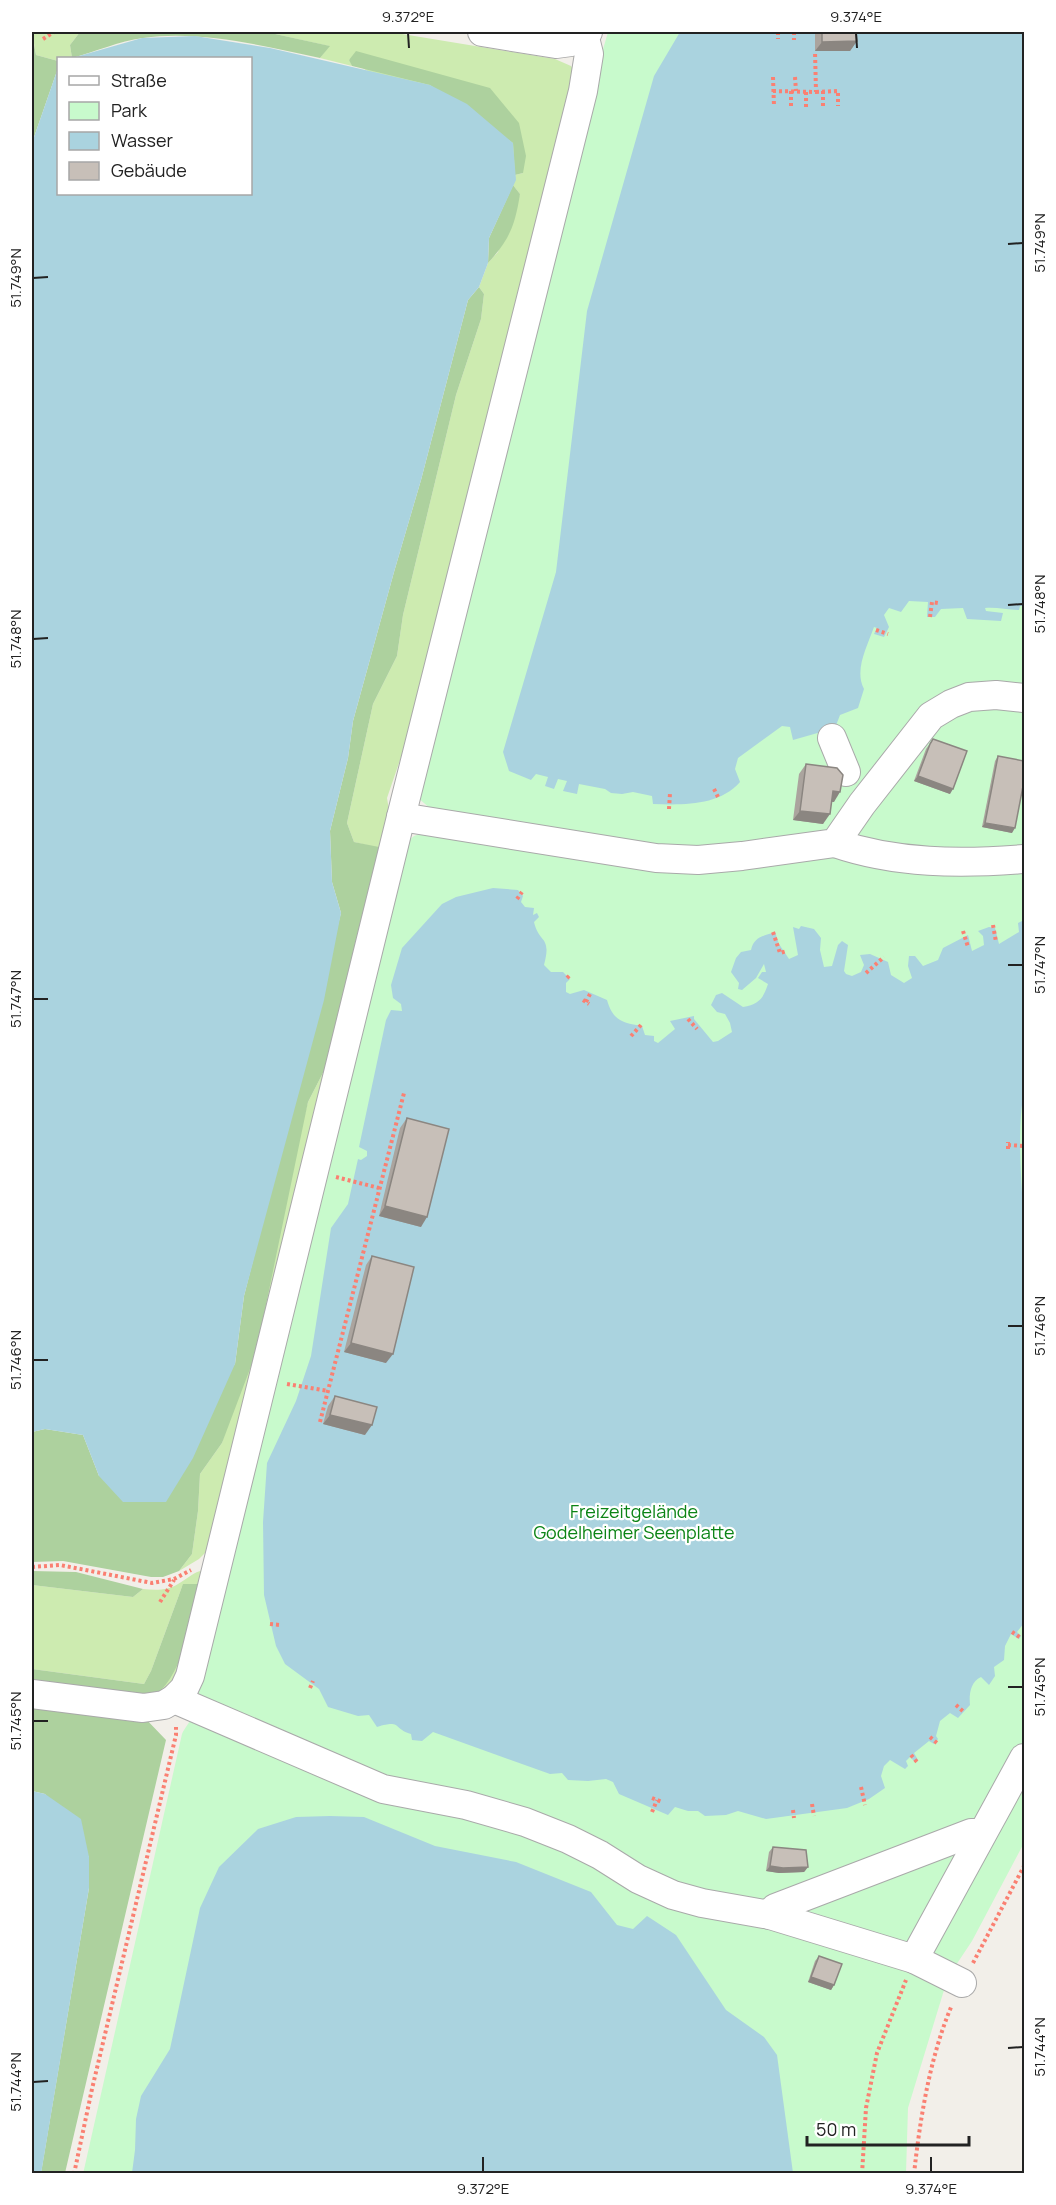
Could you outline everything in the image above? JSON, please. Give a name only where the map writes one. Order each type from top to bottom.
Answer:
[{"type":"lane","points":[[32,1694],[143,1708],[164,1705],[174,1699],[184,1689],[190,1676],[401,817],[583,91],[589,54],[586,33],[571,42],[556,44],[483,32]]},
{"type":"lane","points":[[835,843],[862,804],[931,716],[969,697],[996,695],[1024,698]]},
{"type":"lane","points":[[832,738],[846,772]]},
{"type":"lane","points":[[401,817],[656,858],[698,860],[835,843],[863,852],[904,859],[985,862],[1024,859]]},
{"type":"lane","points":[[174,1699],[383,1789],[466,1805],[525,1822],[568,1839],[600,1855],[638,1879],[673,1895],[702,1903],[770,1915],[914,1959],[962,1983]]},
{"type":"lane","points":[[914,1959],[1024,1758]]},
{"type":"lane","points":[[770,1915],[775,1908],[971,1833],[982,1833]]},
{"type":"path","points":[[43,39],[54,32]]},
{"type":"path","points":[[778,32],[778,39]]},
{"type":"path","points":[[794,32],[794,40]]},
{"type":"path","points":[[815,51],[816,92]]},
{"type":"path","points":[[773,77],[774,106]]},
{"type":"path","points":[[791,107],[795,77]]},
{"type":"path","points":[[773,91],[838,91],[838,106]]},
{"type":"path","points":[[806,91],[806,107]]},
{"type":"path","points":[[823,91],[823,107]]},
{"type":"path","points":[[930,617],[932,602],[938,603]]},
{"type":"path","points":[[876,630],[888,634]]},
{"type":"path","points":[[714,789],[718,797]]},
{"type":"path","points":[[669,809],[670,793]]},
{"type":"path","points":[[517,899],[522,892]]},
{"type":"path","points":[[993,925],[996,942]]},
{"type":"path","points":[[963,931],[968,946]]},
{"type":"path","points":[[773,932],[780,954],[787,951]]},
{"type":"path","points":[[866,973],[884,957]]},
{"type":"path","points":[[586,1002],[590,994]]},
{"type":"path","points":[[688,1019],[697,1029]]},
{"type":"path","points":[[632,1036],[642,1025]]},
{"type":"path","points":[[320,1422],[404,1093]]},
{"type":"path","points":[[1008,1145],[1024,1146]]},
{"type":"path","points":[[335,1177],[379,1188]]},
{"type":"path","points":[[282,1383],[328,1391]]},
{"type":"path","points":[[32,1567],[60,1565],[152,1584],[174,1579],[203,1563],[210,1561],[218,1563]]},
{"type":"path","points":[[160,1602],[174,1579]]},
{"type":"path","points":[[270,1624],[280,1625]]},
{"type":"path","points":[[1012,1632],[1021,1638]]},
{"type":"path","points":[[310,1688],[313,1681]]},
{"type":"path","points":[[74,2174],[176,1735],[174,1699]]},
{"type":"path","points":[[956,1705],[965,1713]]},
{"type":"path","points":[[930,1737],[937,1743]]},
{"type":"path","points":[[911,1755],[917,1762]]},
{"type":"path","points":[[861,1787],[865,1805]]},
{"type":"path","points":[[652,1812],[657,1800]]},
{"type":"path","points":[[812,1804],[814,1816]]},
{"type":"path","points":[[793,1810],[794,1818]]},
{"type":"path","points":[[915,2174],[919,2130],[939,2041],[962,1983],[1024,1866]]},
{"type":"path","points":[[862,2174],[866,2108],[878,2053],[914,1959]]},
{"type":"green space","points":[[32,32],[80,32],[70,45],[72,57],[57,57],[57,61],[36,55]]},
{"type":"green space","points":[[80,32],[266,32],[330,46],[320,58],[232,40],[187,36],[143,38],[75,57],[72,57],[70,45]]},
{"type":"green space","points":[[266,32],[390,32],[555,59],[571,66],[575,73],[437,652],[387,798],[390,816],[215,1543],[199,1559],[179,1571],[192,1554],[200,1474],[222,1443],[308,1102],[327,1065],[379,848],[354,842],[347,823],[373,704],[397,656],[403,615],[456,395],[481,319],[484,294],[479,287],[488,263],[498,252],[520,194],[513,185],[515,175],[523,173],[349,59],[352,66],[320,58],[329,46]]},
{"type":"green space","name":"Freizeitgelände Godelheimer Seenplatte","points":[[608,32],[1024,32],[1024,1843],[972,1941],[948,1977],[908,2108],[906,2173],[83,2174],[182,1734],[197,1705],[198,1683],[399,849],[414,836],[426,832],[439,816],[417,797],[593,84]]},
{"type":"green space","points":[[32,34],[36,55],[57,61],[57,71],[32,143]]},
{"type":"green space","points":[[356,51],[490,88],[519,123],[526,156],[523,173],[515,175],[513,143],[430,85],[352,66],[349,60]]},
{"type":"green space","points":[[513,185],[520,194],[516,214],[502,246],[488,263],[489,238]]},
{"type":"green space","points":[[479,287],[484,294],[481,319],[456,395],[403,615],[397,656],[373,704],[347,823],[354,842],[379,847],[327,1065],[308,1102],[256,1353],[222,1443],[200,1474],[192,1554],[179,1571],[163,1577],[151,1577],[63,1561],[32,1562],[32,1432],[45,1429],[83,1435],[99,1476],[235,1364],[244,1296],[341,913],[332,882],[330,831],[348,758],[353,721],[421,480],[468,300]]},
{"type":"green space","points":[[204,1570],[177,1683],[148,1701],[183,1584],[144,1684],[32,1669],[32,1585],[133,1597],[143,1589],[170,1588]]},
{"type":"green space","points":[[32,1571],[76,1572],[143,1589],[133,1597],[32,1585]]},
{"type":"green space","points":[[183,1584],[199,1584],[184,1648],[170,1678],[148,1701],[32,1687],[32,1669],[144,1684]]},
{"type":"green space","points":[[32,1700],[142,1715],[166,1740],[65,2173],[41,2173],[89,1888],[89,1857],[45,1794],[32,1791]]},
{"type":"water","points":[[680,32],[1024,32],[1024,606],[1020,606],[1019,610],[985,608],[986,611],[1003,613],[1001,621],[967,619],[963,608],[941,609],[935,617],[927,617],[928,602],[909,601],[901,612],[889,608],[884,615],[889,627],[884,637],[874,634],[877,628],[874,627],[863,658],[860,674],[864,689],[858,708],[840,715],[835,728],[793,740],[790,727],[782,726],[738,758],[735,769],[740,782],[722,796],[688,804],[653,804],[652,796],[633,792],[611,793],[605,789],[579,784],[577,794],[563,791],[567,781],[558,779],[554,789],[545,786],[548,777],[536,774],[531,780],[509,771],[503,752],[556,572],[587,311],[654,76]]},
{"type":"water","points":[[195,36],[270,48],[430,85],[467,104],[513,143],[516,180],[489,238],[488,263],[479,287],[468,300],[421,480],[353,721],[348,758],[330,831],[332,882],[341,913],[324,1000],[244,1296],[235,1364],[193,1458],[166,1502],[123,1502],[99,1476],[83,1435],[45,1429],[32,1432],[32,143],[57,71],[57,195],[252,195],[252,57],[76,57],[142,38]]},
{"type":"water","points":[[493,888],[518,890],[523,896],[521,902],[525,907],[534,908],[533,915],[537,913],[539,917],[534,922],[536,929],[547,949],[544,965],[551,972],[563,972],[570,979],[566,983],[566,992],[570,994],[584,990],[607,1000],[616,1017],[629,1024],[642,1026],[645,1035],[654,1036],[654,1041],[658,1043],[675,1029],[670,1021],[694,1016],[713,1042],[732,1032],[725,1014],[717,1012],[711,1005],[716,995],[722,993],[743,1007],[757,1002],[762,997],[768,984],[758,978],[762,972],[766,972],[764,964],[756,978],[742,990],[738,989],[739,983],[731,972],[741,952],[751,950],[757,940],[775,932],[779,944],[789,959],[798,955],[793,927],[799,929],[801,926],[814,929],[821,938],[820,950],[824,967],[832,966],[838,945],[842,941],[848,945],[844,971],[846,974],[852,976],[861,972],[864,965],[860,955],[870,954],[888,962],[891,975],[904,983],[912,978],[908,966],[909,956],[915,956],[923,966],[938,960],[943,948],[968,935],[972,951],[984,945],[983,936],[978,931],[989,927],[995,928],[999,944],[1019,932],[1018,923],[1024,920],[1024,1093],[1020,1137],[1024,1218],[1024,1623],[1017,1632],[1021,1636],[1019,1639],[1011,1634],[1005,1646],[1004,1660],[994,1667],[995,1676],[989,1685],[981,1677],[974,1682],[970,1693],[970,1705],[958,1718],[950,1713],[940,1721],[936,1736],[938,1739],[934,1744],[929,1741],[914,1753],[918,1760],[915,1762],[910,1757],[906,1761],[908,1766],[905,1769],[890,1760],[884,1766],[881,1776],[885,1788],[869,1799],[847,1808],[766,1819],[738,1811],[726,1815],[705,1816],[698,1811],[675,1807],[668,1815],[619,1794],[613,1782],[606,1779],[568,1780],[562,1773],[550,1774],[433,1732],[422,1741],[412,1740],[411,1734],[394,1724],[377,1727],[369,1715],[358,1716],[328,1707],[319,1689],[285,1664],[276,1646],[264,1595],[263,1522],[267,1463],[296,1401],[311,1356],[331,1228],[348,1204],[358,1159],[361,1160],[367,1156],[367,1151],[359,1147],[386,1020],[391,1010],[402,1011],[401,1004],[393,998],[391,985],[402,948],[442,904],[456,897]]},
{"type":"water","points":[[32,1791],[45,1794],[81,1819],[89,1857],[89,1888],[41,2174],[32,2173]]},
{"type":"water","points":[[296,1817],[364,1817],[435,1846],[516,1862],[591,1892],[617,1925],[633,1929],[647,1916],[676,1935],[726,2010],[764,2037],[777,2055],[793,2173],[132,2173],[136,2119],[141,2096],[170,2049],[200,1908],[219,1867],[258,1829]]},
{"type":"building","points":[[822,32],[856,32],[857,41],[822,42]]},
{"type":"building","points":[[933,739],[967,751],[953,789],[918,776]]},
{"type":"building","points":[[998,756],[1024,761],[1024,781],[1015,828],[985,823]]},
{"type":"building","points":[[806,764],[837,768],[843,775],[840,792],[833,791],[830,814],[800,811]]},
{"type":"building","points":[[407,1118],[449,1129],[427,1217],[385,1206]]},
{"type":"building","points":[[372,1256],[414,1267],[393,1354],[351,1343]]},
{"type":"building","points":[[335,1396],[377,1407],[372,1425],[330,1415]]},
{"type":"building","points":[[773,1847],[806,1850],[808,1867],[770,1866]]},
{"type":"building","points":[[819,1956],[842,1964],[834,1985],[811,1977]]}]
